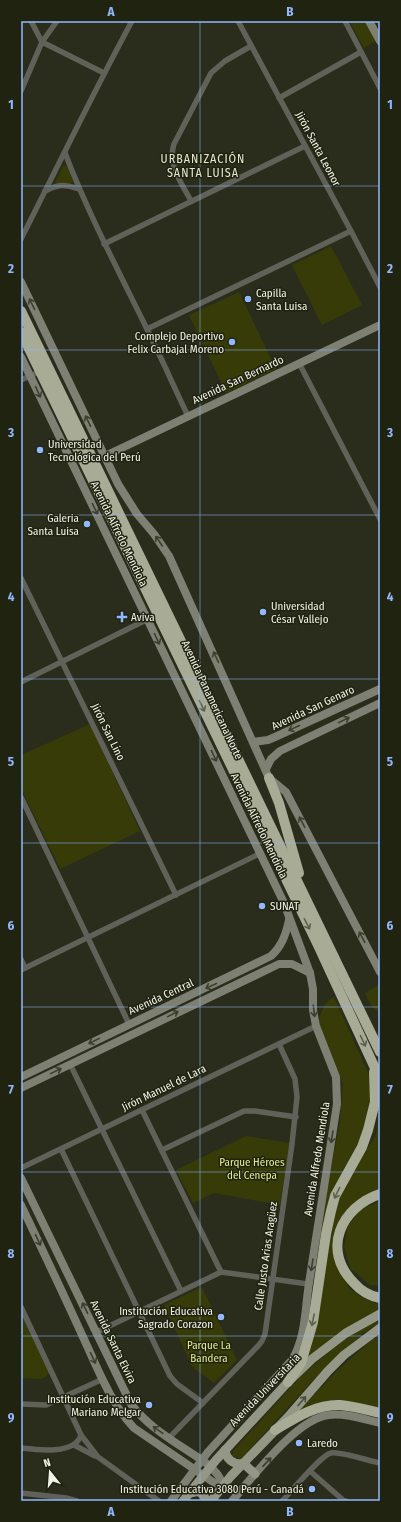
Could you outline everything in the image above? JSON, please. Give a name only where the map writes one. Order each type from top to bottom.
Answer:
[{"type":"highway","name":"Avenida Panamericana Norte","points":[[21,311],[380,1052]]},
{"type":"highway","name":"Avenida Panamericana Norte","points":[[21,332],[318,945],[380,1079]]},
{"type":"highway","points":[[268,774],[279,803],[303,891]]},
{"type":"highway","points":[[370,1029],[380,1040]]},
{"type":"highway","points":[[288,1382],[302,1363],[313,1322],[330,1211],[335,1196],[362,1146],[368,1130],[375,1102],[374,1064]]},
{"type":"highway","points":[[380,1194],[369,1198],[349,1213],[343,1222],[337,1248],[343,1268],[350,1279],[363,1290],[380,1298]]},
{"type":"highway","points":[[275,1430],[312,1410],[326,1406],[338,1405],[380,1413]]},
{"type":"main road","points":[[369,21],[380,41]]},
{"type":"main road","name":"Avenida Alfredo Mendiola","points":[[21,282],[118,484],[136,514],[154,534],[169,556],[268,774],[286,792],[380,972]]},
{"type":"main road","name":"Avenida San Bernardo","points":[[105,456],[380,325]]},
{"type":"main road","name":"Avenida Alfredo Mendiola","points":[[21,357],[261,853],[284,903],[310,972],[313,989],[313,1010],[316,1026],[336,1077],[337,1104],[301,1337]]},
{"type":"main road","name":"Avenida San Genaro","points":[[253,742],[268,740],[380,689]]},
{"type":"main road","points":[[363,697],[369,708]]},
{"type":"main road","points":[[268,774],[271,759],[280,751],[380,703]]},
{"type":"main road","name":"Avenida Central","points":[[21,1088],[234,980],[277,951],[283,939],[289,919]]},
{"type":"main road","name":"Avenida Central","points":[[21,1077],[129,1024],[234,980],[285,963],[296,965],[310,972]]},
{"type":"main road","name":"Avenida Santa Elvira","points":[[21,1178],[131,1404],[150,1424],[210,1466],[218,1475],[223,1485]]},
{"type":"main road","points":[[21,1205],[24,1217],[103,1379],[119,1408],[134,1428],[195,1469],[223,1485]]},
{"type":"main road","name":"Avenida Universitaria","points":[[183,1501],[210,1466],[288,1382],[312,1359],[340,1337],[380,1314]]},
{"type":"main road","points":[[211,1501],[223,1485],[344,1355],[380,1328]]},
{"type":"main road","name":"Avenida Universitaria","points":[[171,1501],[201,1460],[292,1360],[297,1352],[301,1337]]},
{"type":"main road","points":[[232,1501],[287,1440],[312,1419],[328,1415],[345,1414],[380,1423]]},
{"type":"main road","points":[[225,1450],[231,1462],[243,1464],[255,1474]]},
{"type":"main road","points":[[190,1493],[199,1492],[204,1496],[206,1501]]},
{"type":"street","points":[[31,21],[42,42],[104,73]]},
{"type":"street","points":[[21,91],[42,42],[57,21]]},
{"type":"street","points":[[21,239],[104,73],[132,21]]},
{"type":"street","name":"Jirón Santa Leonor","points":[[238,21],[380,287]]},
{"type":"street","points":[[345,21],[380,88]]},
{"type":"street","points":[[191,201],[172,160],[171,151],[211,73],[225,61],[251,46]]},
{"type":"street","points":[[279,98],[361,52]]},
{"type":"street","points":[[104,244],[305,146]]},
{"type":"street","points":[[65,153],[79,189],[104,244],[147,329],[188,416]]},
{"type":"street","points":[[45,192],[62,185],[79,189]]},
{"type":"street","points":[[147,329],[351,231]]},
{"type":"street","points":[[299,363],[380,519]]},
{"type":"street","points":[[21,380],[41,371]]},
{"type":"street","name":"Jirón San Lino","points":[[21,578],[63,661],[176,895]]},
{"type":"street","points":[[21,682],[148,620]]},
{"type":"street","points":[[21,797],[89,937],[129,1024]]},
{"type":"street","points":[[21,959],[23,969],[261,853]]},
{"type":"street","name":"Jirón Manuel de Lara","points":[[21,1168],[316,1026]]},
{"type":"street","name":"Calle Justo Arias Aragüez","points":[[170,1438],[262,1341],[266,1329],[298,1098],[296,1085],[279,1044]]},
{"type":"street","points":[[70,1064],[181,1291]]},
{"type":"street","points":[[142,1110],[221,1272]]},
{"type":"street","points":[[162,1150],[244,1112],[255,1111],[296,1117]]},
{"type":"street","points":[[61,1149],[173,1380],[202,1403]]},
{"type":"street","points":[[97,1332],[221,1272],[308,1284]]},
{"type":"street","points":[[21,1307],[81,1435],[98,1457]]},
{"type":"street","points":[[21,1404],[46,1405],[103,1379]]},
{"type":"street","points":[[21,1448],[48,1451],[74,1445],[80,1439],[81,1435]]},
{"type":"street","points":[[74,1445],[98,1457],[159,1501]]},
{"type":"street","points":[[282,1501],[325,1456],[331,1453],[338,1453],[380,1463]]},
{"type":"street","points":[[310,1471],[344,1501]]},
{"type":"street","points":[[21,1493],[66,1498],[77,1501]]},
{"type":"green space","points":[[349,21],[365,21],[376,41],[364,48]]},
{"type":"green space","points":[[63,166],[67,166],[73,182],[71,184],[55,183]]},
{"type":"green space","points":[[331,246],[362,305],[322,325],[292,265]]},
{"type":"green space","name":"Complejo Deportivo Felix Carbajal Moreno","points":[[239,292],[276,369],[226,393],[189,315]]},
{"type":"green space","points":[[90,724],[140,831],[60,869],[21,788],[21,755]]},
{"type":"green space","points":[[380,984],[380,1013],[367,999],[365,993]]},
{"type":"green space","points":[[334,997],[369,1075],[371,1096],[366,1127],[342,1173],[319,1248],[317,1247],[340,1122],[343,1084],[319,1024],[323,1008]]},
{"type":"green space","points":[[380,1104],[380,1191],[350,1207],[336,1262],[341,1275],[350,1289],[361,1297],[375,1303],[380,1302],[380,1312],[309,1360],[306,1357],[338,1196],[353,1168],[376,1136]]},
{"type":"green space","name":"Parque Héroes del Cenepa","points":[[246,1136],[290,1143],[280,1205],[214,1193],[193,1203],[176,1170]]},
{"type":"green space","points":[[380,1201],[380,1285],[370,1285],[350,1268],[344,1246],[348,1226],[361,1209]]},
{"type":"green space","name":"Parque La Bandera","points":[[202,1287],[237,1360],[214,1383],[191,1365],[164,1305]]},
{"type":"green space","points":[[21,1310],[50,1373],[42,1379],[21,1378]]},
{"type":"green space","points":[[380,1318],[380,1323],[362,1334],[318,1375],[241,1459],[232,1456],[233,1451],[301,1376],[335,1347],[356,1332]]},
{"type":"green space","points":[[380,1335],[380,1409],[333,1403],[290,1419],[338,1370],[373,1339]]},
{"type":"place","name":"Capilla Santa Luisa","points":[[248,299]]},
{"type":"place","name":"Complejo Deportivo Felix Carbajal Moreno","points":[[232,342]]},
{"type":"place","name":"Universidad Tecnológica del Perú","points":[[40,450]]},
{"type":"place","name":"Galeria Santa Luisa","points":[[87,524]]},
{"type":"place","name":"Universidad César Vallejo","points":[[263,612]]},
{"type":"place","name":"Aviva","points":[[122,617]]},
{"type":"place","name":"SUNAT","points":[[262,906]]},
{"type":"place","name":"Institución Educativa Sagrado Corazon","points":[[221,1317]]},
{"type":"place","name":"Institución Educativa Mariano Melgar","points":[[149,1405]]},
{"type":"place","name":"Laredo","points":[[299,1443]]},
{"type":"place","name":"Institución Educativa 3080 Perú - Canadá","points":[[312,1489]]},
{"type":"district","name":"URBANIZACIÓN SANTA LUISA","points":[[203,166]]}]
